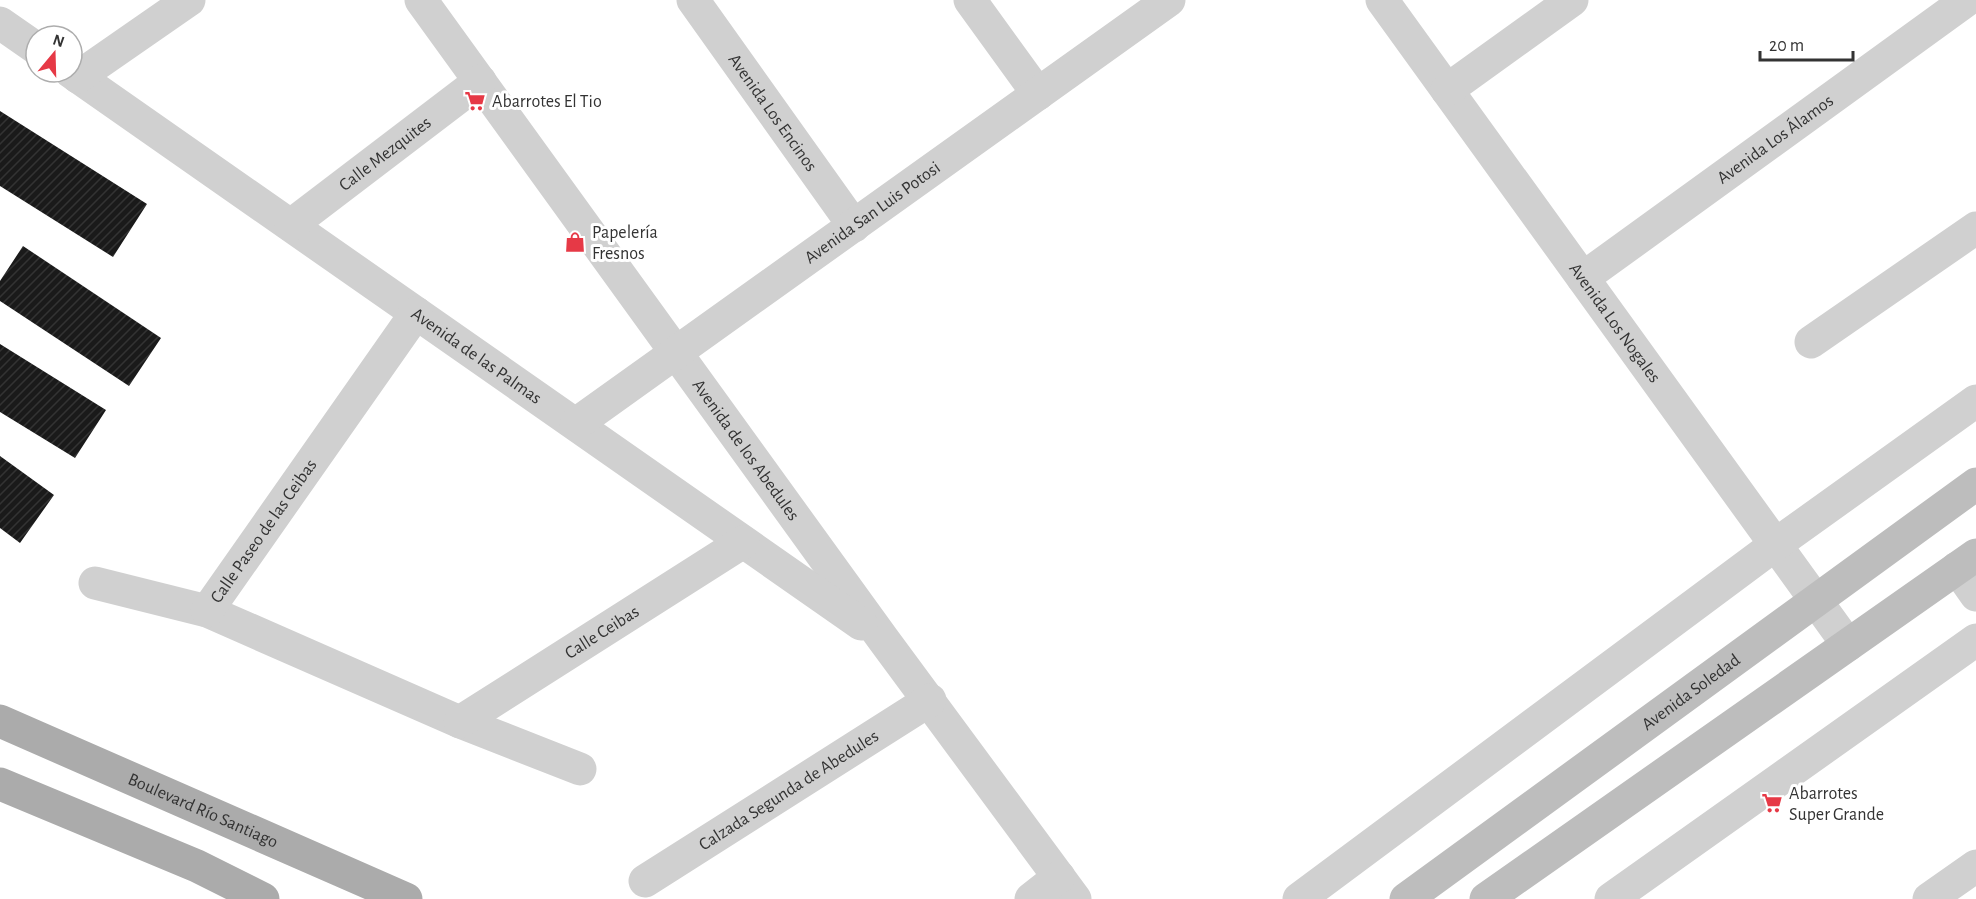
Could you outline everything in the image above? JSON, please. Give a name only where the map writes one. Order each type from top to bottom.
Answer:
[{"type":"main road","name":"Boulevard Río Santiago","points":[[0,720],[394,893],[415,899]]},
{"type":"main road","points":[[0,784],[197,866],[263,899]]},
{"type":"main road","points":[[197,866],[231,899]]},
{"type":"street","points":[[84,68],[189,0]]},
{"type":"street","name":"Avenida de los Abedules","points":[[420,0],[883,639],[1067,888]]},
{"type":"street","name":"Avenida Los Encinos","points":[[693,0],[854,226]]},
{"type":"street","points":[[970,0],[1038,94]]},
{"type":"street","name":"Avenida San Luis Potosi","points":[[576,424],[1169,0]]},
{"type":"street","name":"Avenida Los Nogales","points":[[1382,0],[1848,645]]},
{"type":"street","points":[[1447,90],[1572,0]]},
{"type":"street","name":"Avenida Los Álamos","points":[[1583,278],[1967,0]]},
{"type":"street","points":[[0,23],[24,40]]},
{"type":"street","name":"Calle Mezquites","points":[[291,225],[480,81]]},
{"type":"street","name":"Avenida de las Palmas","points":[[84,82],[883,639]]},
{"type":"street","points":[[1811,342],[1976,228]]},
{"type":"street","name":"Calle Paseo de las Ceibas","points":[[416,313],[207,611],[460,722],[580,769]]},
{"type":"street","points":[[1299,899],[1776,545],[1976,401]]},
{"type":"street","name":"Avenida Soledad","points":[[1406,899],[1976,484]]},
{"type":"street","name":"Calle Ceibas","points":[[460,722],[743,542]]},
{"type":"street","points":[[1486,899],[1967,561],[1976,595]]},
{"type":"street","points":[[95,583],[207,611]]},
{"type":"street","points":[[1611,899],[1976,640]]},
{"type":"street","name":"Calzada Segunda de Abedules","points":[[645,881],[930,700]]},
{"type":"street","points":[[1945,894],[1976,866]]},
{"type":"street","points":[[1031,899],[1067,888]]},
{"type":"building","points":[[0,111],[147,204],[113,257],[0,186]]},
{"type":"building","points":[[23,246],[161,338],[129,386],[0,301],[0,281]]},
{"type":"building","points":[[0,344],[106,410],[75,458],[0,412]]},
{"type":"building","points":[[0,456],[54,495],[20,543],[0,528]]},
{"type":"place","name":"Abarrotes El Tio","points":[[475,101]]},
{"type":"place","name":"Papelería Fresnos","points":[[575,242]]},
{"type":"place","name":"Abarrotes Super Grande","points":[[1772,803]]}]
